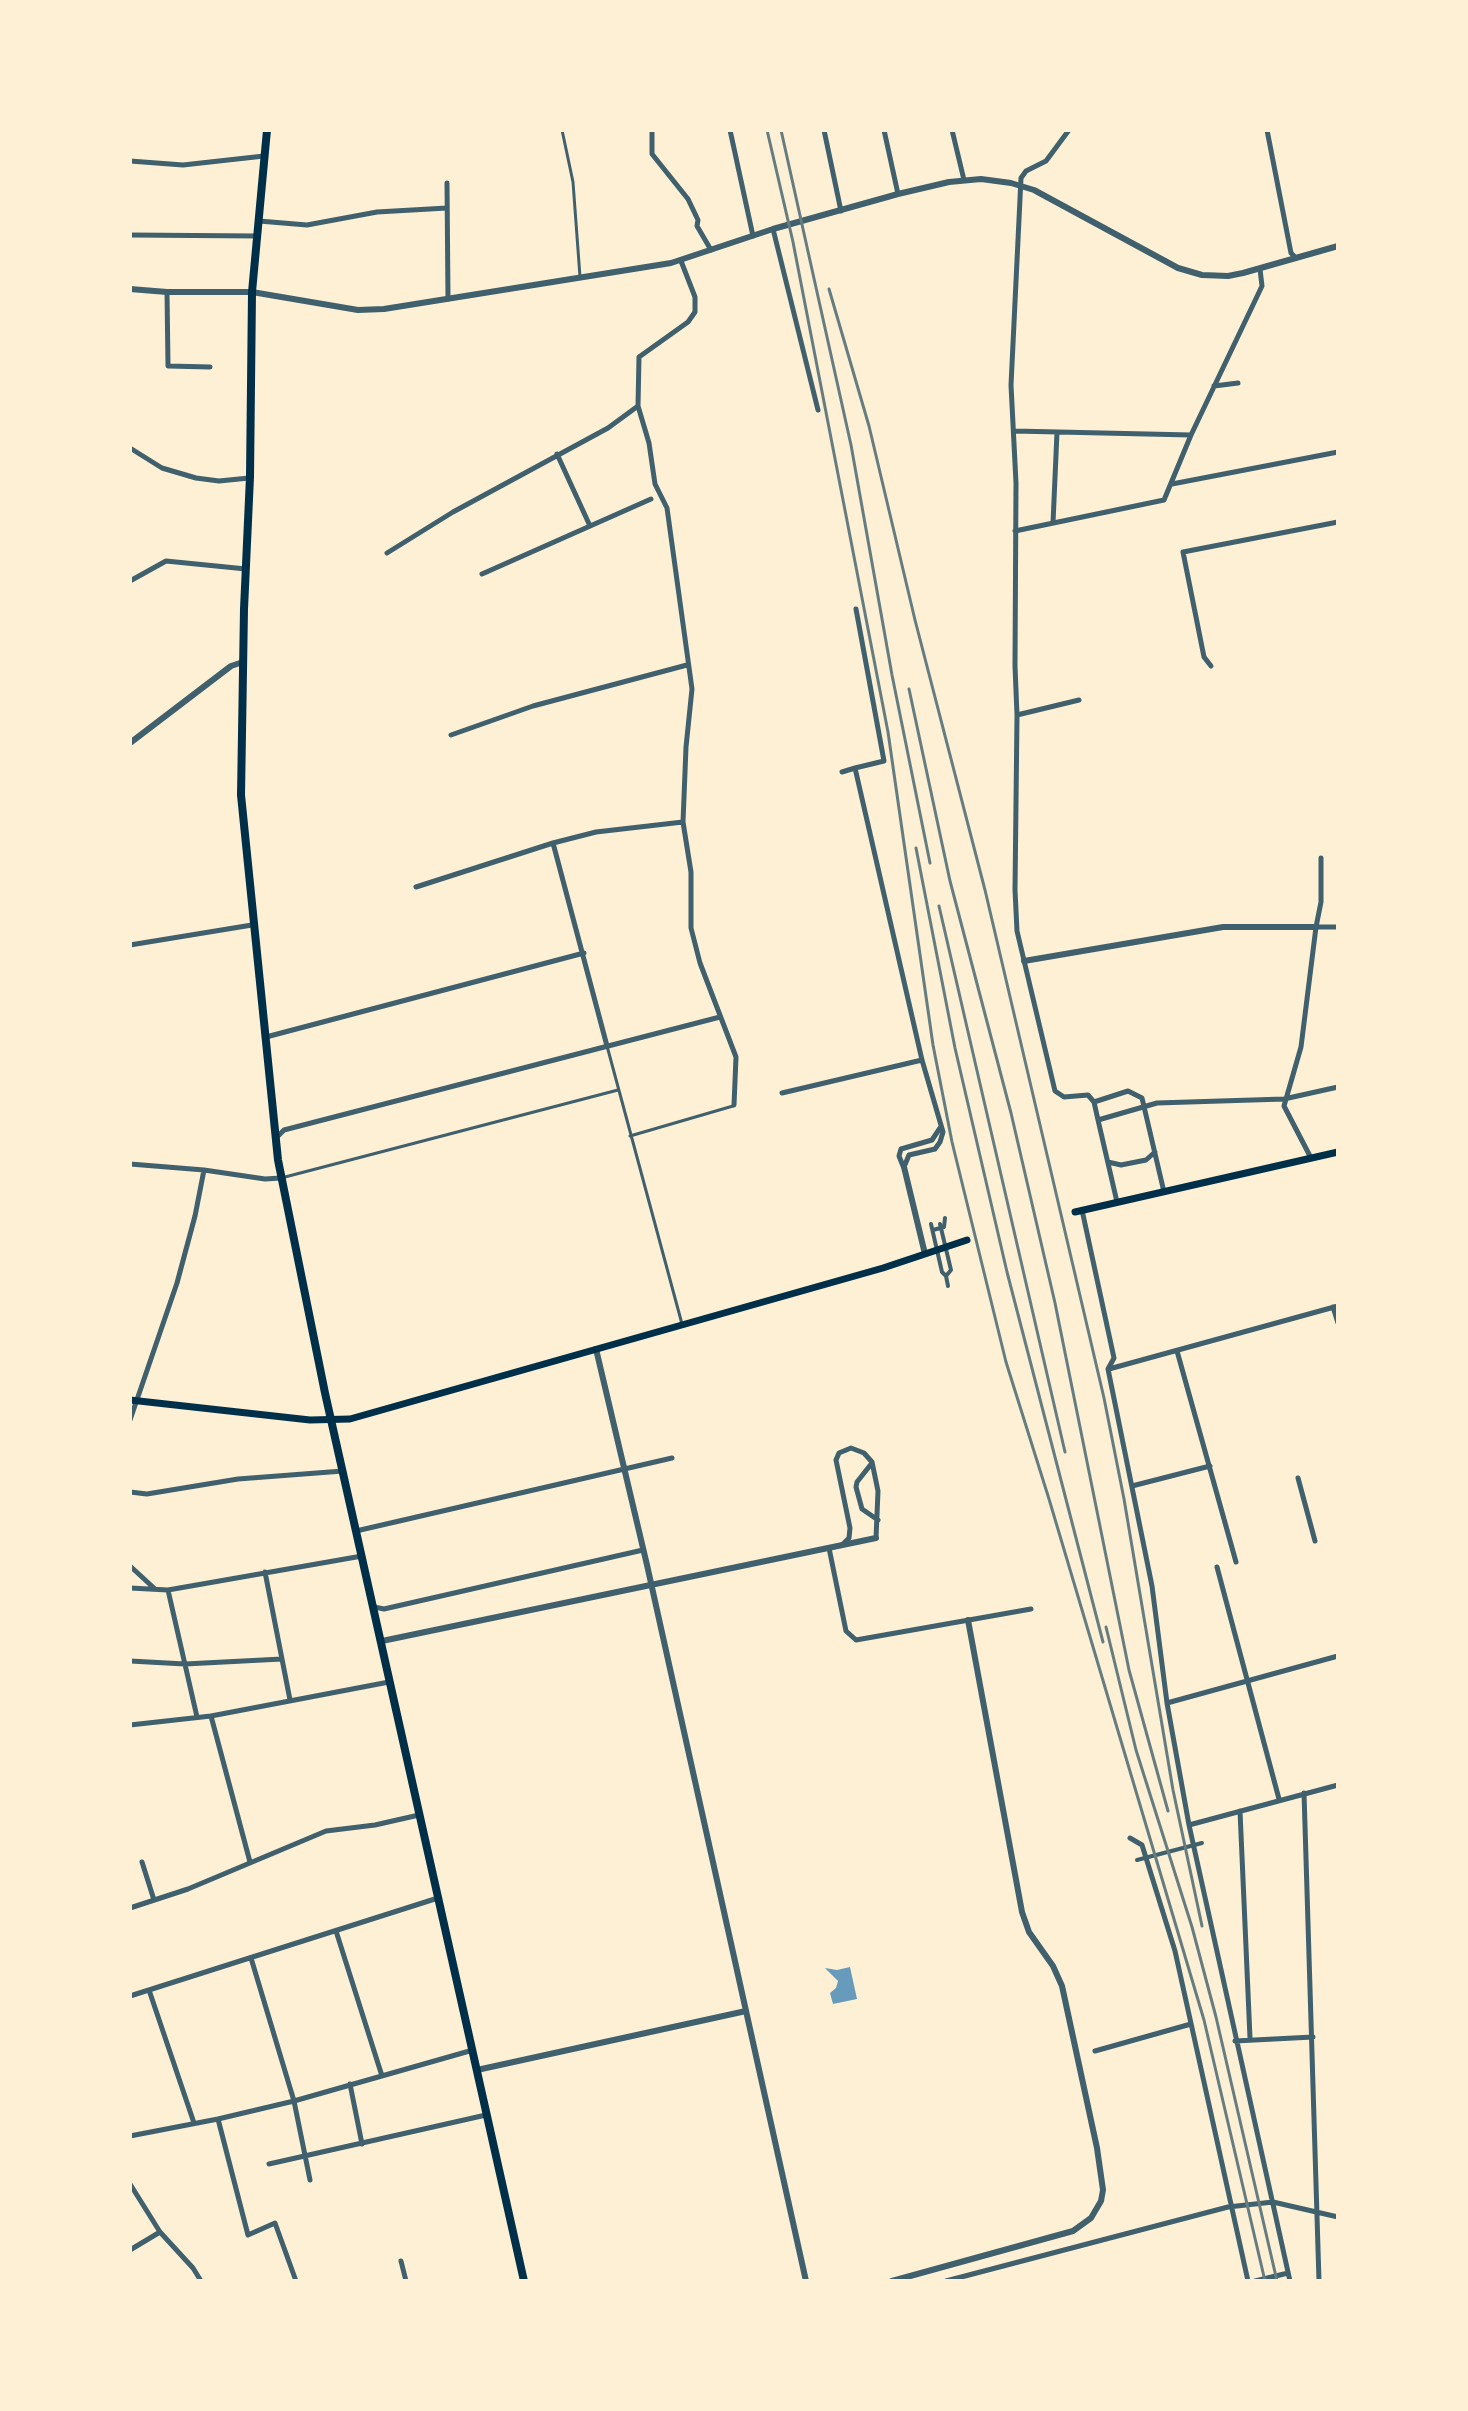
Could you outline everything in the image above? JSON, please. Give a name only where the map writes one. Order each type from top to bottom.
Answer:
[{"type":"main road","points":[[267,130],[252,292],[241,795],[276,1138],[281,1178],[332,1421],[473,2050],[521,2280]]},
{"type":"main road","points":[[1078,1211],[1311,1158],[1337,1155]]},
{"type":"main road","points":[[134,1400],[332,1421],[350,1419],[891,1266],[967,1240]]},
{"type":"street","points":[[652,130],[652,154],[688,199],[698,220],[697,226],[711,251]]},
{"type":"street","points":[[730,130],[753,236]]},
{"type":"street","points":[[824,130],[841,211]]},
{"type":"street","points":[[884,130],[898,194]]},
{"type":"street","points":[[952,130],[964,180]]},
{"type":"street","points":[[1069,130],[1046,161],[1026,171],[1020,185],[1011,385],[1017,599],[1016,924],[1055,1091],[1064,1097],[1088,1095],[1094,1102],[1117,1202]]},
{"type":"street","points":[[1267,130],[1291,253],[1296,258]]},
{"type":"street","points":[[130,161],[183,165],[264,156]]},
{"type":"street","points":[[130,289],[252,292],[358,310],[448,299],[681,261],[773,229],[898,194],[964,180],[991,180],[1020,185],[1044,194],[1185,271],[1215,276],[1260,269],[1337,249]]},
{"type":"street","points":[[447,183],[448,299]]},
{"type":"street","points":[[259,221],[307,225],[377,212],[447,208]]},
{"type":"street","points":[[773,229],[818,410]]},
{"type":"street","points":[[130,235],[257,236]]},
{"type":"street","points":[[681,261],[696,304],[695,312],[688,322],[639,357],[638,406],[649,443],[655,484],[667,508],[692,689],[683,822],[691,872],[691,928],[700,963],[737,1064],[734,1105]]},
{"type":"street","points":[[1015,531],[1164,500],[1191,435],[1262,286],[1260,269]]},
{"type":"street","points":[[167,292],[168,366],[210,367]]},
{"type":"street","points":[[1214,386],[1238,383]]},
{"type":"street","points":[[387,553],[453,512],[608,428],[638,406]]},
{"type":"street","points":[[1014,431],[1191,435]]},
{"type":"street","points":[[1053,523],[1057,432]]},
{"type":"street","points":[[130,448],[162,468],[196,478],[219,481],[250,477]]},
{"type":"street","points":[[1171,484],[1338,452]]},
{"type":"street","points":[[557,454],[590,526]]},
{"type":"street","points":[[482,574],[651,499]]},
{"type":"street","points":[[1211,666],[1204,657],[1183,552],[1338,522]]},
{"type":"street","points":[[130,581],[166,561],[246,569]]},
{"type":"street","points":[[842,772],[884,761],[856,609]]},
{"type":"street","points":[[130,743],[231,666],[243,662]]},
{"type":"street","points":[[451,735],[533,706],[687,665]]},
{"type":"street","points":[[1017,715],[1079,700]]},
{"type":"street","points":[[855,768],[922,1060],[943,1136],[935,1149],[909,1155],[904,1167]]},
{"type":"street","points":[[416,887],[596,832],[683,822]]},
{"type":"street","points":[[553,843],[607,1046]]},
{"type":"street","points":[[1311,1158],[1285,1113],[1284,1099],[1298,1061],[1321,902],[1321,858]]},
{"type":"street","points":[[130,945],[252,925]]},
{"type":"street","points":[[1024,961],[1223,927],[1338,927]]},
{"type":"street","points":[[265,1037],[584,953]]},
{"type":"street","points":[[276,1138],[284,1130],[720,1017]]},
{"type":"street","points":[[782,1093],[922,1060]]},
{"type":"street","points":[[1098,1120],[1157,1103],[1284,1099],[1338,1087]]},
{"type":"street","points":[[1094,1102],[1128,1091],[1142,1098],[1164,1192]]},
{"type":"street","points":[[925,1254],[899,1156],[901,1149],[932,1140],[940,1127]]},
{"type":"street","points":[[1108,1162],[1121,1165],[1146,1160],[1155,1152]]},
{"type":"street","points":[[130,1164],[265,1179],[281,1178]]},
{"type":"street","points":[[130,1420],[134,1400],[177,1283],[204,1170]]},
{"type":"street","points":[[1078,1211],[1114,1358],[1108,1369],[1152,1586],[1167,1703],[1189,1825],[1290,2281]]},
{"type":"street","points":[[945,1218],[946,1224],[932,1227],[948,1286]]},
{"type":"street","points":[[941,1226],[951,1270],[946,1276]]},
{"type":"street","points":[[1108,1369],[1336,1306],[1338,1323]]},
{"type":"street","points":[[596,1349],[806,2281]]},
{"type":"street","points":[[1177,1351],[1236,1562]]},
{"type":"street","points":[[382,1641],[876,1538],[878,1491],[872,1462],[855,1448],[839,1453],[837,1466],[851,1534],[841,1545]]},
{"type":"street","points":[[356,1531],[672,1458]]},
{"type":"street","points":[[872,1462],[856,1487],[862,1509],[878,1520]]},
{"type":"street","points":[[1132,1486],[1210,1466]]},
{"type":"street","points":[[130,1492],[147,1494],[238,1479],[343,1471]]},
{"type":"street","points":[[1298,1478],[1315,1541]]},
{"type":"street","points":[[829,1548],[846,1631],[852,1639],[866,1640],[1031,1609]]},
{"type":"street","points":[[374,1607],[384,1609],[643,1550]]},
{"type":"street","points":[[130,1588],[168,1590],[362,1556]]},
{"type":"street","points":[[130,1566],[155,1589]]},
{"type":"street","points":[[1217,1567],[1279,1799]]},
{"type":"street","points":[[265,1572],[290,1700]]},
{"type":"street","points":[[168,1590],[197,1717]]},
{"type":"street","points":[[892,2281],[1073,2231],[1091,2218],[1101,2201],[1103,2190],[1062,1986],[1053,1966],[1029,1932],[1022,1912],[968,1620]]},
{"type":"street","points":[[1167,1703],[1338,1656]]},
{"type":"street","points":[[130,1661],[185,1664],[282,1659]]},
{"type":"street","points":[[130,1725],[211,1716],[391,1682]]},
{"type":"street","points":[[211,1716],[251,1862]]},
{"type":"street","points":[[1189,1825],[1338,1785]]},
{"type":"street","points":[[1304,1793],[1319,2281]]},
{"type":"street","points":[[1240,1811],[1250,2038]]},
{"type":"street","points":[[130,1908],[326,1831],[420,1815]]},
{"type":"street","points":[[1130,1838],[1142,1845],[1172,1940],[1248,2281]]},
{"type":"street","points":[[1137,1860],[1202,1843]]},
{"type":"street","points":[[142,1862],[154,1900]]},
{"type":"street","points":[[130,1996],[439,1897]]},
{"type":"street","points":[[336,1931],[382,2076]]},
{"type":"street","points":[[251,1958],[294,2101],[310,2180]]},
{"type":"street","points":[[149,1990],[194,2123]]},
{"type":"street","points":[[477,2070],[746,2011]]},
{"type":"street","points":[[1095,2051],[1191,2024]]},
{"type":"street","points":[[1235,2041],[1313,2037]]},
{"type":"street","points":[[130,2136],[294,2101],[473,2050]]},
{"type":"street","points":[[350,2084],[362,2144]]},
{"type":"street","points":[[269,2164],[487,2115]]},
{"type":"street","points":[[218,2119],[248,2235],[275,2223],[296,2281]]},
{"type":"street","points":[[130,2184],[160,2232],[201,2281]]},
{"type":"street","points":[[946,2281],[1232,2208],[1273,2202],[1338,2217]]},
{"type":"street","points":[[130,2250],[160,2232]]},
{"type":"street","points":[[401,2261],[406,2281]]},
{"type":"street","points":[[1255,2281],[1288,2273]]},
{"type":"lane","points":[[562,130],[573,182],[580,278]]},
{"type":"lane","points":[[607,1046],[682,1324]]},
{"type":"lane","points":[[281,1178],[618,1090]]},
{"type":"lane","points":[[630,1136],[734,1105]]},
{"type":"water","points":[[850,1967],[857,1999],[833,2004],[830,1993],[838,1981],[825,1968],[837,1970]]},
{"type":"railway","points":[[767,130],[793,242],[888,732],[933,1045],[952,1142],[1006,1362],[1204,2020],[1265,2281]]},
{"type":"railway","points":[[781,130],[851,445],[892,675],[930,863]]},
{"type":"railway","points":[[829,289],[869,426],[915,620],[985,890],[1104,1398],[1173,1790],[1202,1926]]},
{"type":"railway","points":[[909,689],[950,881],[1011,1113],[1055,1303],[1129,1670],[1168,1811]]},
{"type":"railway","points":[[916,848],[955,1048],[1007,1272],[1103,1642]]},
{"type":"railway","points":[[939,906],[1065,1452]]},
{"type":"railway","points":[[1106,1627],[1136,1750],[1192,1927],[1216,2017],[1277,2281]]}]
